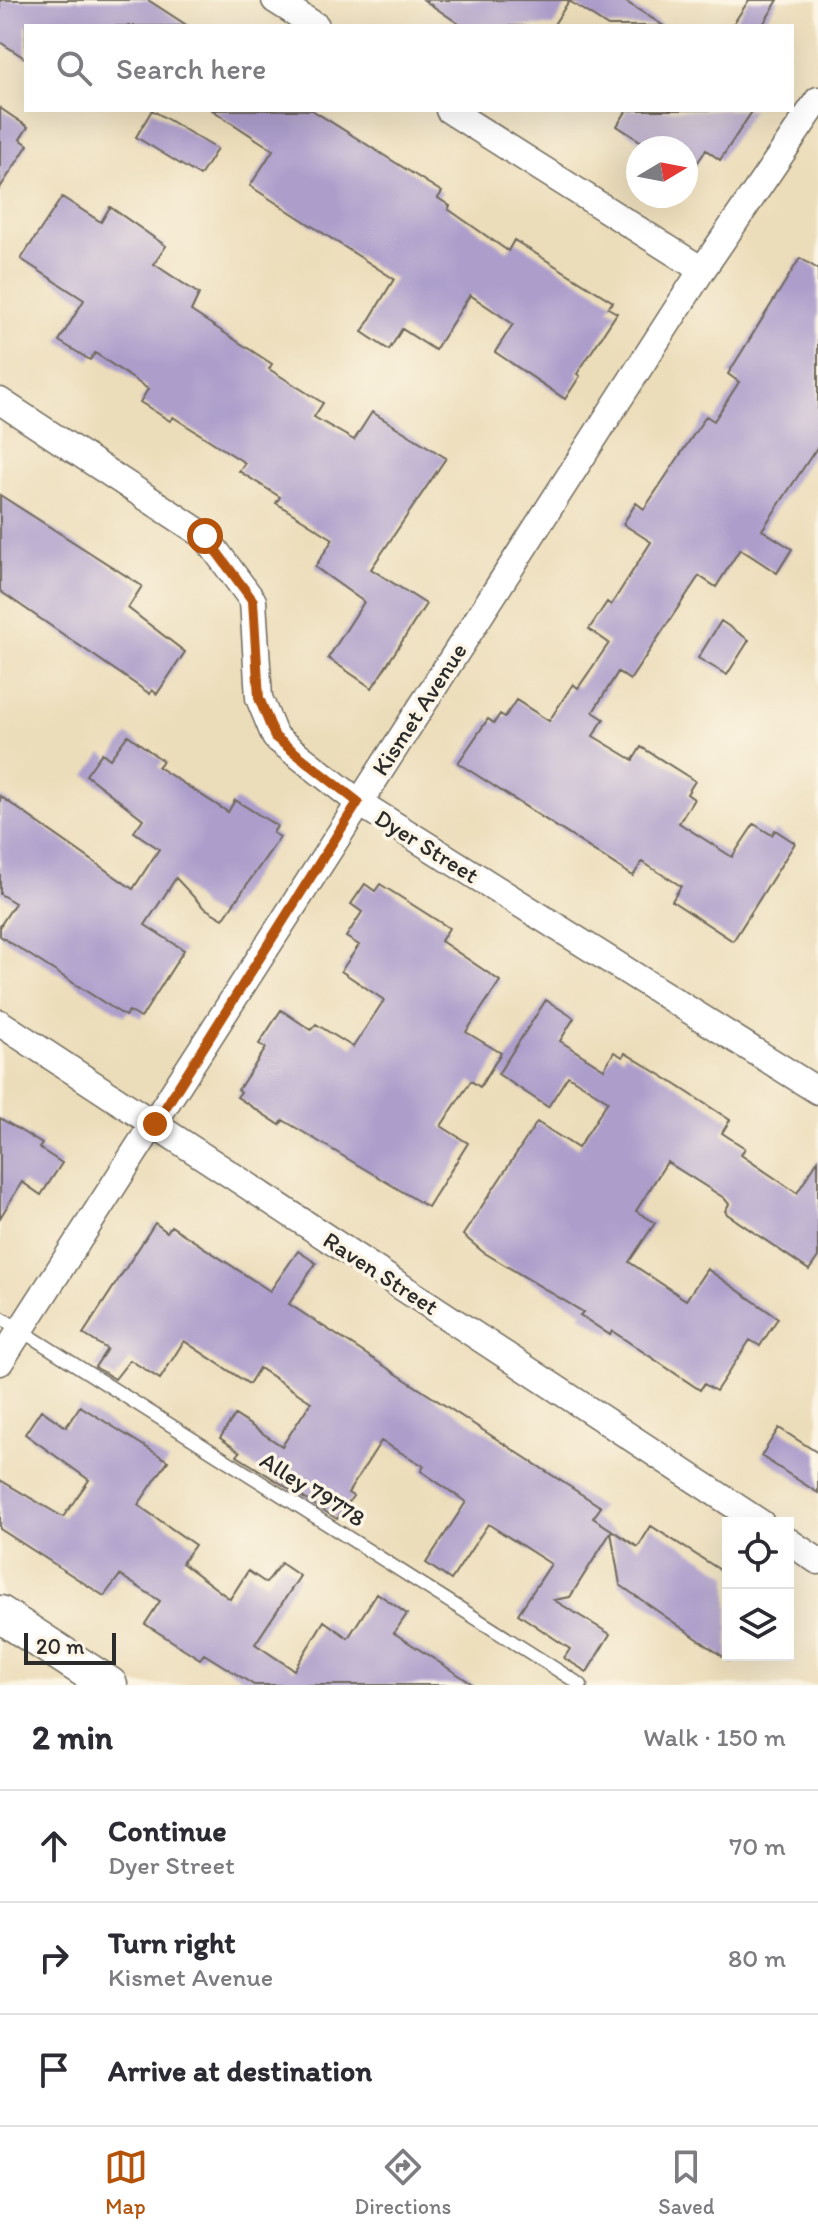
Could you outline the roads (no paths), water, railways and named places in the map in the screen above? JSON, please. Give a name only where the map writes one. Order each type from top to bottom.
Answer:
[{"type":"street","points":[[275,0],[313,24]]},
{"type":"street","name":"Kismet Avenue","points":[[0,1362],[10,1324],[155,1124],[358,802],[702,270],[818,100]]},
{"type":"street","points":[[452,112],[702,270]]},
{"type":"street","name":"Dyer Street","points":[[0,401],[205,536],[253,601],[259,698],[275,737],[358,802],[818,1091]]},
{"type":"street","name":"Raven Street","points":[[0,1023],[752,1517]]},
{"type":"street","points":[[794,1545],[818,1561]]},
{"type":"street","points":[[0,1614],[109,1685]]},
{"type":"lane","name":"Alley 79778","points":[[10,1324],[581,1685]]}]
